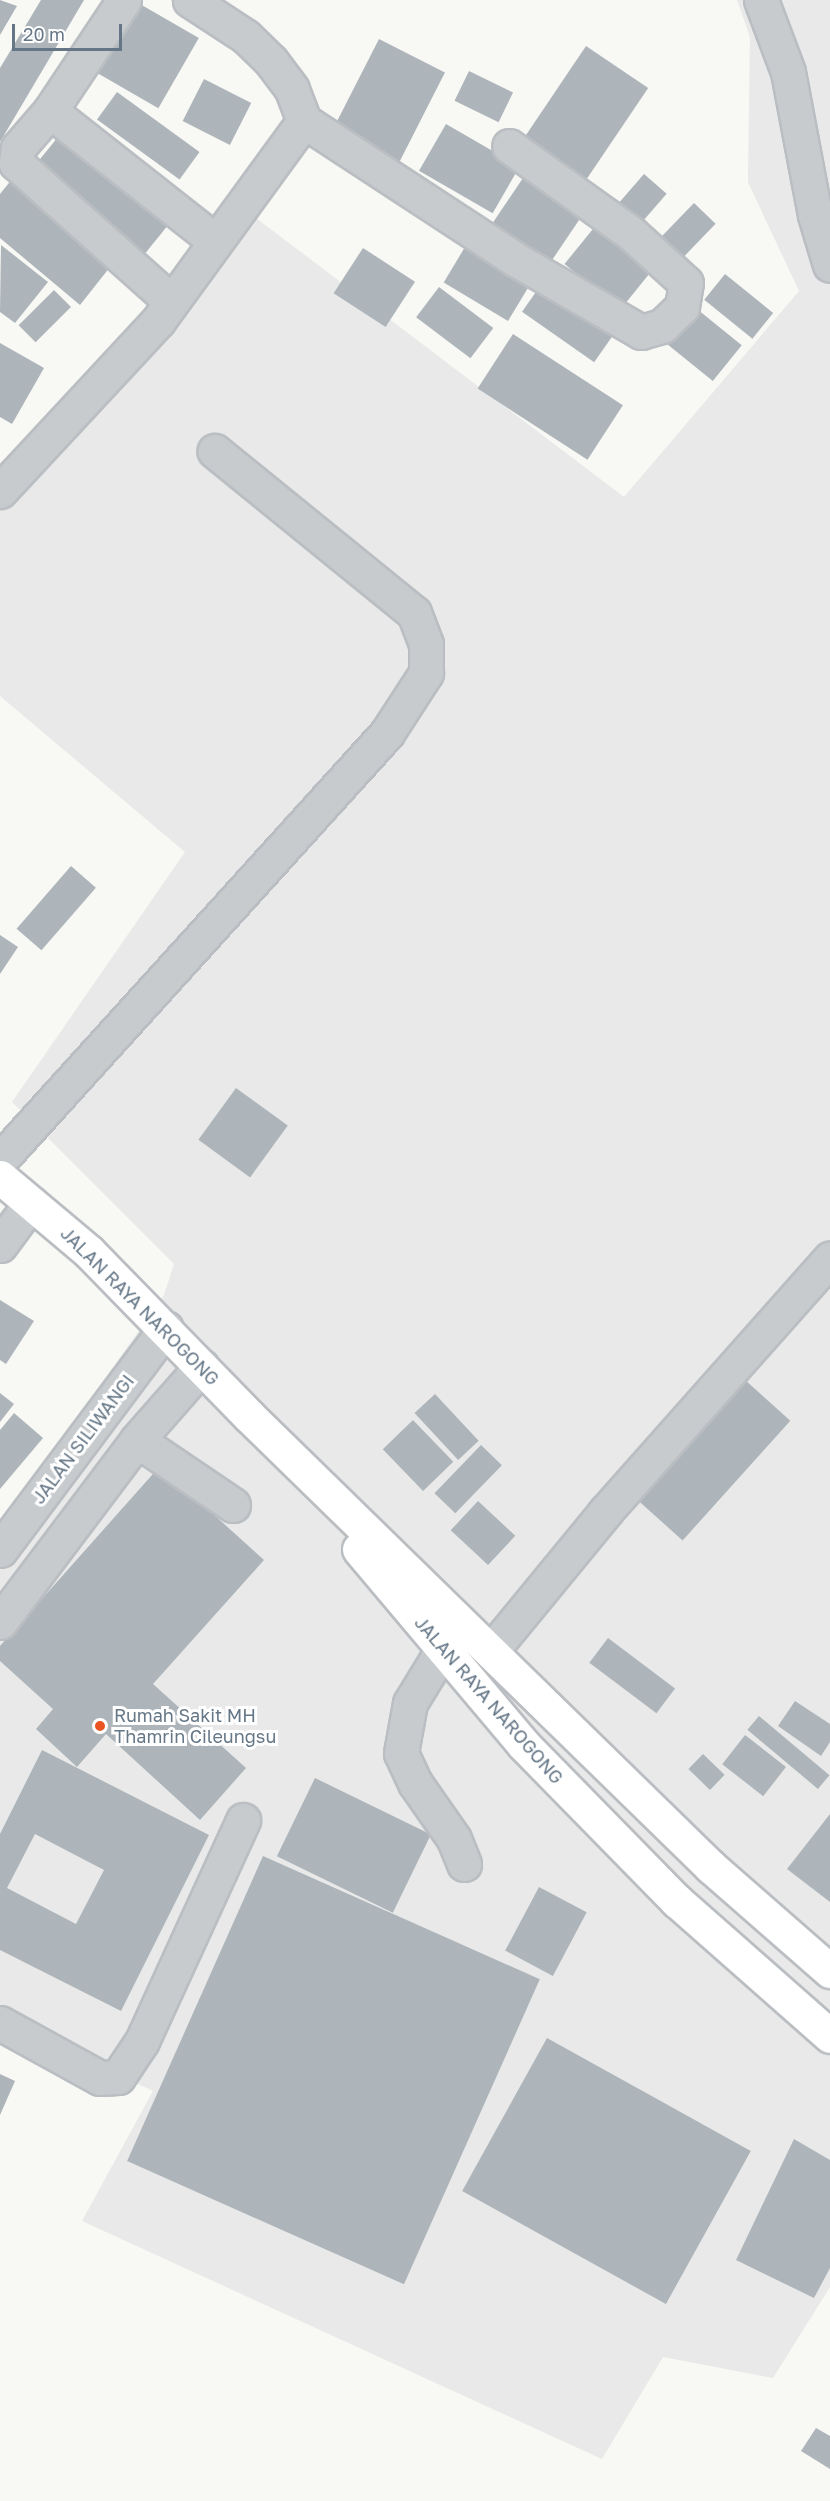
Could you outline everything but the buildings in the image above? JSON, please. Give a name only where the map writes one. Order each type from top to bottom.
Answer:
[{"type":"main road","name":"JALAN RAYA NAROGONG","points":[[0,1177],[89,1252],[166,1328],[249,1416],[711,1867],[830,1971]]},
{"type":"main road","name":"JALAN RAYA NAROGONG","points":[[249,1416],[524,1745],[669,1893],[830,2036]]},
{"type":"street","points":[[124,0],[50,111],[18,148],[16,163],[171,301]]},
{"type":"street","points":[[190,0],[245,36],[271,61],[292,89],[304,121],[513,258],[641,332],[662,326],[682,307],[686,283],[632,234],[508,146]]},
{"type":"street","points":[[761,0],[788,72],[815,215],[830,265]]},
{"type":"street","points":[[50,111],[214,240]]},
{"type":"street","points":[[0,491],[118,366],[171,301],[304,121]]},
{"type":"street","points":[[0,1160],[387,733],[426,673],[426,644],[414,613],[215,451]]},
{"type":"street","points":[[0,1245],[31,1203]]},
{"type":"street","points":[[491,1651],[605,1512],[830,1259]]},
{"type":"street","name":"JALAN SILIWANGI","points":[[0,1550],[166,1328]]},
{"type":"street","points":[[0,1622],[137,1440],[202,1366]]},
{"type":"street","points":[[137,1440],[233,1505]]},
{"type":"street","points":[[443,1649],[410,1703],[401,1753],[415,1783],[454,1839],[464,1864]]},
{"type":"street","points":[[0,2023],[100,2078],[118,2077],[142,2041],[243,1820]]},
{"type":"shaded area","points":[[737,0],[830,0],[830,2287],[773,2378],[663,2357],[602,2459],[82,2221],[153,2091],[0,2019],[0,1527],[164,1295],[174,1264],[12,1102],[185,852],[0,696],[0,463],[121,352],[231,199],[624,497],[799,291],[748,182],[750,37]]},
{"type":"place","name":"Rumah Sakit MH Thamrin Cileungsu","points":[[100,1726]]}]
